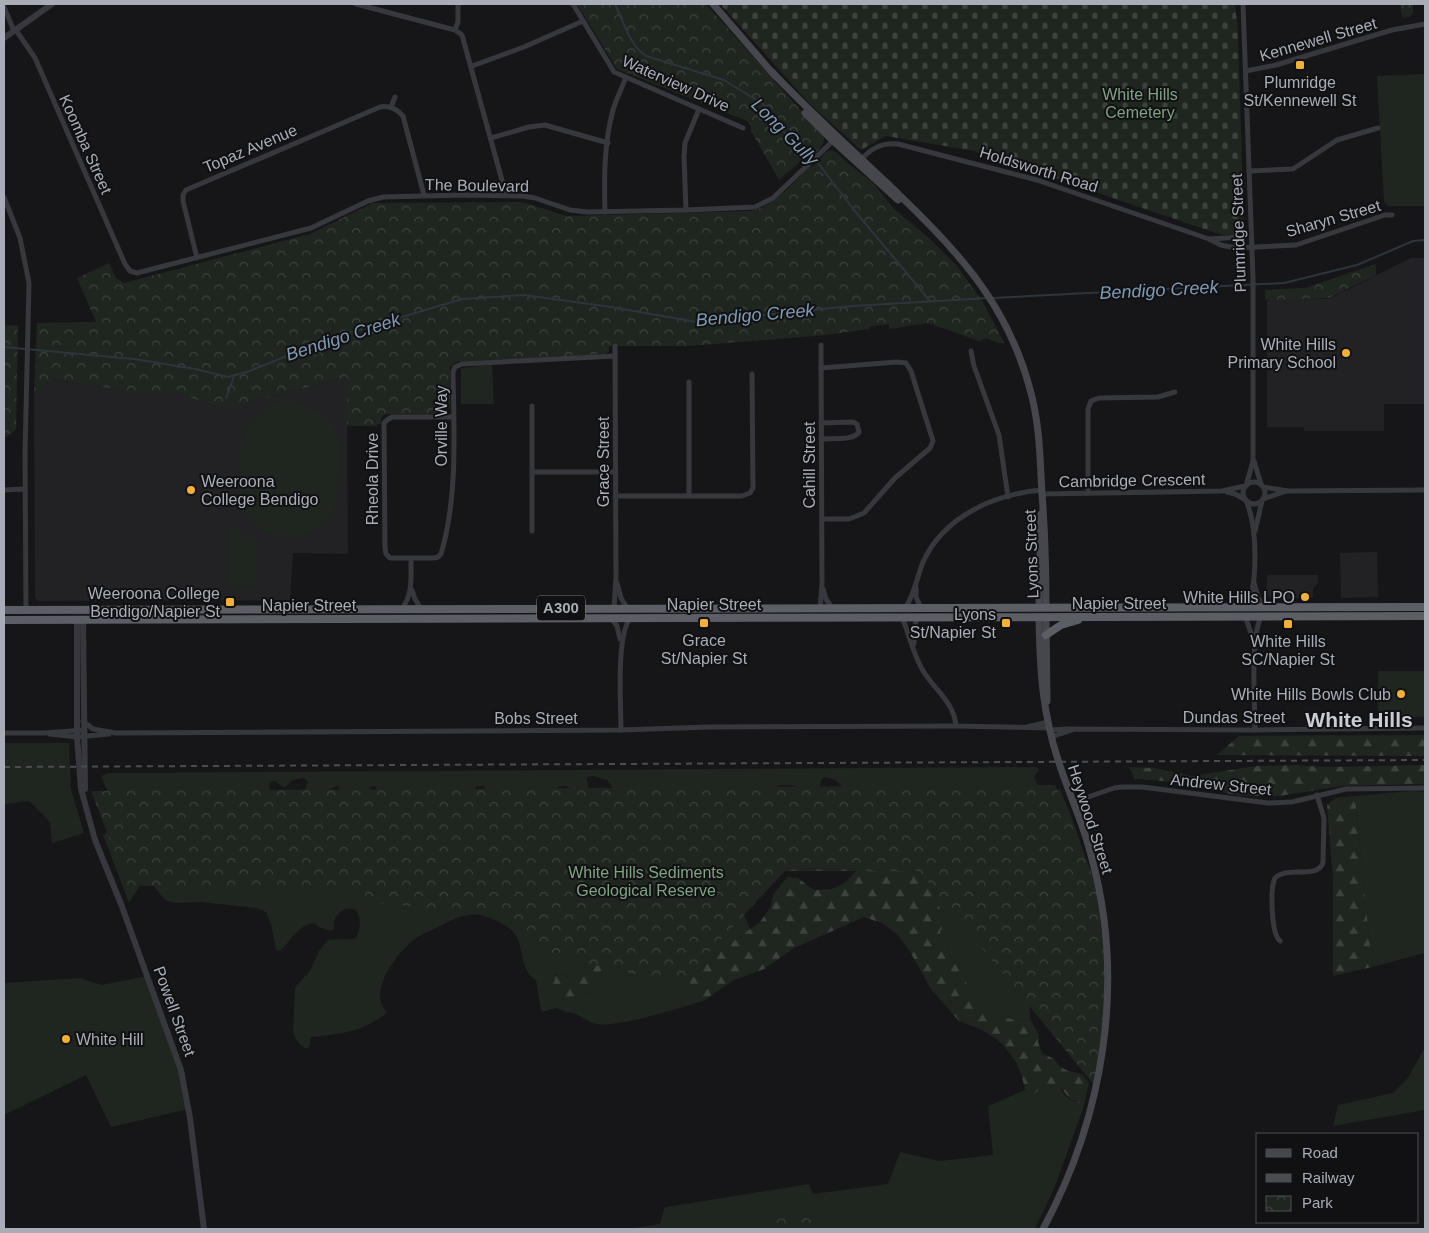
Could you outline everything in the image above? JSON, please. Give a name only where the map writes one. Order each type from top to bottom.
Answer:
[{"type":"highway","name":"Napier Street","points":[[4,610],[1425,606]]},
{"type":"highway","name":"Lyons Street","points":[[1043,607],[1043,617]]},
{"type":"highway","points":[[1250,607],[1257,612],[1286,612],[1314,616]]},
{"type":"highway","points":[[1362,607],[1367,612],[1395,612],[1425,616]]},
{"type":"highway","points":[[614,608],[620,613],[674,618]]},
{"type":"highway","points":[[654,608],[705,612],[708,617]]},
{"type":"highway","points":[[820,608],[823,612],[828,613],[855,613],[886,617]]},
{"type":"highway","points":[[362,609],[389,613],[407,613],[410,618]]},
{"type":"highway","name":"Powell Street","points":[[80,610],[80,620]]},
{"type":"highway","name":"Napier Street","points":[[4,620],[1425,616]]},
{"type":"highway","points":[[1046,634],[1061,625],[1090,617]]},
{"type":"main road","points":[[713,4],[772,72],[835,139],[926,221],[955,251],[977,278],[1005,323],[1031,392],[1039,434],[1042,492]]},
{"type":"main road","name":"Lyons Street","points":[[1042,492],[1039,540],[1043,607]]},
{"type":"main road","name":"Lyons Street","points":[[1043,617],[1046,634],[1049,727]]},
{"type":"main road","name":"Lyons Street","points":[[1043,617],[1041,682],[1049,727]]},
{"type":"main road","name":"Heywood Street","points":[[1043,1229],[1064,1185],[1082,1138],[1098,1078],[1106,1028],[1108,966],[1103,911],[1092,856],[1061,770],[1049,727]]},
{"type":"street","points":[[4,39],[52,4]]},
{"type":"street","points":[[357,4],[455,30],[464,37],[506,195]]},
{"type":"street","points":[[455,30],[458,22],[458,4]]},
{"type":"street","name":"Waterview Drive","points":[[573,4],[614,72],[744,128]]},
{"type":"street","name":"Plumridge Street","points":[[1242,4],[1253,278],[1253,461],[1246,486]]},
{"type":"street","name":"Koomba Street","points":[[4,7],[15,30],[35,58],[123,259],[130,271]]},
{"type":"street","points":[[472,66],[524,47],[583,20]]},
{"type":"street","name":"Kennewell Street","points":[[1246,71],[1270,66],[1392,30],[1425,24]]},
{"type":"street","points":[[605,212],[604,175],[612,111],[626,77]]},
{"type":"street","points":[[395,97],[391,107],[400,113],[404,120],[424,195]]},
{"type":"street","name":"Topaz Avenue","points":[[197,258],[183,201],[183,195],[186,190],[376,108],[391,107]]},
{"type":"street","points":[[686,210],[685,143],[699,109]]},
{"type":"street","points":[[491,138],[529,126],[545,125],[608,142]]},
{"type":"street","points":[[1249,171],[1293,169],[1338,140],[1378,128]]},
{"type":"street","name":"The Boulevard","points":[[130,271],[142,273],[311,228],[372,199],[424,195],[506,195],[535,198],[570,210],[605,212],[759,206],[773,198],[835,139]]},
{"type":"street","name":"Holdsworth Road","points":[[859,162],[878,146],[890,143],[898,144],[1037,180],[1228,247],[1251,248]]},
{"type":"street","points":[[4,197],[20,238],[28,274],[25,489],[26,610]]},
{"type":"street","name":"Sharyn Street","points":[[1251,248],[1296,245],[1385,215],[1392,215]]},
{"type":"street","name":"Holdsworth Road","points":[[1209,239],[1242,237],[1250,234]]},
{"type":"street","name":"Cahill Street","points":[[820,608],[822,584],[821,345]]},
{"type":"street","name":"Grace Street","points":[[614,608],[616,577],[615,346]]},
{"type":"street","points":[[971,351],[974,366],[999,435],[1008,496]]},
{"type":"street","name":"Orville Way","points":[[411,559],[436,558],[442,550],[453,481],[455,367],[459,364],[615,356]]},
{"type":"street","points":[[821,368],[897,362],[906,363],[911,371],[932,441],[930,448],[896,478],[864,513],[849,519],[822,519]]},
{"type":"street","points":[[616,496],[744,496],[752,491],[752,374]]},
{"type":"street","points":[[689,382],[689,496]]},
{"type":"street","points":[[1088,493],[1088,409],[1091,401],[1099,398],[1158,397],[1175,392]]},
{"type":"street","points":[[532,406],[532,531]]},
{"type":"street","name":"Rheola Drive","points":[[411,559],[390,558],[385,552],[384,423],[392,417],[454,417]]},
{"type":"street","points":[[821,424],[853,422],[857,424],[859,429],[858,434],[851,437],[821,439]]},
{"type":"street","name":"Plumridge Street","points":[[1253,461],[1262,486]]},
{"type":"street","points":[[532,472],[616,472]]},
{"type":"street","points":[[1250,607],[1254,580],[1254,537],[1253,521],[1243,493],[1246,486],[1254,482],[1262,486],[1288,491],[1425,490]]},
{"type":"street","name":"Cambridge Crescent","points":[[905,608],[930,549],[948,528],[971,511],[1008,496],[1025,492],[1222,491],[1246,486]]},
{"type":"street","points":[[1254,537],[1265,493],[1262,486]]},
{"type":"street","points":[[4,490],[25,489]]},
{"type":"street","name":"Cambridge Crescent","points":[[1222,491],[1235,494],[1246,500]]},
{"type":"street","points":[[1246,500],[1255,504],[1288,491]]},
{"type":"street","points":[[402,609],[408,601],[411,584],[411,559]]},
{"type":"street","name":"Grace Street","points":[[616,577],[621,598],[627,608]]},
{"type":"street","name":"Cambridge Crescent","points":[[917,578],[916,594],[920,608]]},
{"type":"street","points":[[1254,580],[1263,607]]},
{"type":"street","points":[[411,584],[415,599],[421,609]]},
{"type":"street","name":"Cahill Street","points":[[822,584],[824,595],[832,608]]},
{"type":"street","points":[[1245,616],[1255,647]]},
{"type":"street","points":[[1255,730],[1255,647],[1261,616]]},
{"type":"street","points":[[902,617],[914,650],[928,678],[951,706],[956,726],[1049,727]]},
{"type":"street","points":[[914,650],[914,630],[917,617]]},
{"type":"street","points":[[611,618],[618,628],[621,645]]},
{"type":"street","points":[[621,730],[621,645],[624,627],[630,618]]},
{"type":"street","name":"Powell Street","points":[[80,620],[84,721],[80,733]]},
{"type":"street","name":"Powell Street","points":[[80,620],[80,782],[95,840],[181,1070],[190,1118],[204,1229]]},
{"type":"street","name":"Bobs Street","points":[[84,721],[93,729],[116,733]]},
{"type":"street","name":"Bobs Street","points":[[4,733],[45,733],[64,737],[80,733],[956,726]]},
{"type":"street","name":"Dundas Street","points":[[1049,727],[1073,730],[1425,728]]},
{"type":"street","name":"Andrew Street","points":[[1074,802],[1114,788],[1131,786],[1268,803],[1292,802],[1346,789],[1425,788]]},
{"type":"street","points":[[1280,941],[1275,936],[1274,926],[1273,885],[1275,878],[1284,872],[1315,871],[1323,863],[1324,818],[1317,795]]},
{"type":"shaded area","name":"White Hills Primary School","points":[[1411,258],[1425,258],[1425,404],[1384,404],[1384,431],[1304,431],[1304,427],[1267,427],[1267,301],[1277,297],[1329,299]]},
{"type":"shaded area","name":"Weeroona College Bendigo","points":[[347,377],[348,554],[293,553],[290,600],[38,601],[35,598],[34,394],[51,379],[137,393],[177,393],[223,409]]},
{"type":"shaded area","points":[[1377,552],[1378,597],[1341,598],[1340,553]]},
{"type":"shaded area","points":[[1267,575],[1318,575],[1318,583],[1313,588],[1313,598],[1272,599],[1267,594]]},
{"type":"green space","points":[[577,4],[706,4],[823,135],[824,139],[821,147],[805,163],[801,161],[779,180],[747,121],[617,69]]},
{"type":"green space","name":"White Hills Cemetery","points":[[720,4],[1235,4],[1238,32],[1244,234],[1223,235],[974,151],[886,136],[861,150],[809,103]]},
{"type":"green space","points":[[1400,4],[1413,4],[1413,13],[1409,17],[1402,18]]},
{"type":"green space","points":[[1425,74],[1425,206],[1388,206],[1384,202],[1377,76]]},
{"type":"green space","points":[[831,150],[836,152],[874,184],[893,208],[929,238],[957,266],[984,304],[1004,343],[998,343],[986,338],[979,341],[928,323],[889,329],[889,324],[827,335],[689,346],[609,346],[609,352],[605,354],[455,362],[450,367],[450,407],[447,412],[443,414],[386,414],[381,418],[381,424],[377,424],[377,426],[347,426],[347,377],[223,409],[177,393],[137,393],[52,379],[34,394],[37,323],[96,322],[77,278],[109,263],[116,278],[124,283],[310,234],[373,203],[522,202],[567,216],[751,211],[776,199],[810,166],[812,167],[826,152]]},
{"type":"green space","points":[[1376,264],[1376,275],[1329,298],[1265,300],[1265,290],[1305,288]]},
{"type":"green space","points":[[18,325],[16,429],[4,439],[4,326]]},
{"type":"green space","points":[[492,365],[494,404],[461,404],[461,368]]},
{"type":"green space","points":[[294,401],[310,407],[324,417],[335,430],[340,449],[338,492],[333,510],[326,521],[317,529],[306,534],[282,536],[270,533],[260,527],[243,509],[239,488],[240,451],[244,434],[255,416],[273,404]]},
{"type":"green space","points":[[228,529],[241,529],[241,538],[258,538],[258,586],[228,586],[228,539],[233,538],[228,538]]},
{"type":"green space","name":"White Hills Bowls Club","points":[[1378,671],[1425,671],[1425,717],[1378,717]]},
{"type":"green space","points":[[1425,735],[1425,756],[1217,755],[1239,736]]},
{"type":"green space","points":[[4,743],[69,743],[71,789],[84,833],[52,843],[50,822],[29,801],[4,804]]},
{"type":"green space","points":[[1294,765],[1327,767],[1425,765],[1425,784],[1342,786],[1279,796],[1240,796],[1176,782],[1135,779],[1129,767],[1154,768],[1192,776],[1257,766]]},
{"type":"green space","name":"White Hills Sediments Geological Reserve","points":[[1037,767],[1039,771],[1034,776],[1039,788],[1048,792],[1060,789],[1076,829],[1093,888],[1100,951],[1094,955],[1059,958],[1028,967],[1026,974],[1030,1019],[1020,1021],[998,1016],[977,999],[968,987],[961,968],[954,963],[940,932],[945,922],[935,895],[940,877],[903,851],[872,845],[864,840],[859,832],[847,794],[835,780],[825,777],[822,779],[819,789],[815,791],[792,785],[779,785],[770,789],[750,790],[746,797],[744,815],[734,822],[730,828],[731,839],[721,860],[712,870],[711,877],[721,897],[743,912],[750,929],[721,950],[691,978],[689,987],[694,998],[703,1001],[649,1017],[606,1024],[589,1022],[578,1015],[556,1008],[543,1012],[541,1010],[536,980],[524,965],[520,945],[514,933],[496,921],[472,914],[455,918],[420,935],[400,954],[386,974],[381,988],[381,1000],[387,1013],[359,1029],[332,1035],[310,1037],[310,1045],[307,1049],[298,1042],[293,1032],[295,987],[310,971],[319,951],[328,940],[356,938],[360,924],[356,910],[347,909],[339,913],[334,920],[334,929],[330,931],[314,923],[303,927],[280,951],[276,950],[271,924],[266,912],[257,908],[201,902],[175,903],[165,900],[148,879],[143,881],[129,903],[103,835],[115,827],[133,801],[132,797],[111,796],[108,793],[102,778],[103,775],[108,773]],"holes":[[[593,776],[607,780],[622,802],[640,805],[650,811],[662,823],[669,823],[678,839],[676,846],[669,854],[651,852],[646,857],[632,863],[622,860],[610,868],[603,877],[597,894],[589,903],[578,909],[575,913],[577,918],[583,920],[584,928],[582,936],[568,945],[564,941],[564,909],[574,876],[575,833],[572,830],[558,844],[561,853],[556,862],[550,866],[543,866],[539,872],[537,905],[535,912],[528,913],[522,913],[506,904],[495,901],[467,900],[451,907],[442,906],[437,901],[428,883],[423,881],[404,890],[389,890],[378,880],[364,851],[363,839],[367,826],[390,793],[404,793],[414,798],[422,799],[428,795],[436,794],[448,817],[444,836],[445,850],[448,853],[451,852],[457,840],[466,829],[465,813],[471,790],[478,786],[483,786],[491,796],[492,800],[481,816],[493,845],[499,848],[540,825],[544,818],[541,802],[542,795],[555,788],[564,786],[573,789],[584,797],[589,791],[587,777]],[[304,778],[308,782],[305,788],[306,791],[318,792],[337,786],[344,794],[361,801],[366,799],[370,787],[375,786],[378,791],[370,808],[362,816],[356,832],[351,833],[339,826],[337,827],[335,837],[332,839],[321,839],[312,843],[296,840],[291,845],[290,853],[294,859],[303,862],[307,869],[305,876],[296,881],[287,879],[280,873],[265,869],[249,854],[251,842],[268,813],[270,782],[275,781],[284,788],[293,780]],[[605,943],[609,950],[614,949],[615,951],[604,970],[607,979],[597,990],[581,995],[577,1002],[556,1002],[549,990],[555,980],[555,975],[561,974],[569,977],[583,971],[590,954],[600,954]]]},
{"type":"green space","name":"White Hills Sediments Geological Reserve","points":[[1055,785],[1098,888],[1101,929],[1110,967],[1106,1045],[1094,1085],[919,871],[785,871],[679,984],[538,952],[506,915],[365,902],[365,885],[128,886],[91,791]]},
{"type":"green space","points":[[1411,791],[1425,792],[1425,953],[1372,967],[1355,796]]},
{"type":"green space","points":[[1355,796],[1372,967],[1333,976],[1333,879],[1327,805],[1336,798]]},
{"type":"green space","points":[[900,850],[937,888],[935,895],[945,922],[940,932],[954,963],[961,968],[968,987],[977,999],[998,1016],[1020,1021],[1030,1019],[1039,1035],[1038,1042],[1042,1053],[1054,1059],[1059,1066],[1068,1071],[1082,1074],[1089,1083],[1083,1109],[1081,1104],[1070,1099],[1057,1086],[1044,1086],[1033,1095],[1025,1090],[1016,1062],[1005,1047],[997,1039],[980,1029],[959,1021],[931,989],[909,950],[897,934],[882,923],[864,917],[794,948],[764,969],[734,980],[703,1001],[694,998],[689,987],[691,978],[721,950],[760,922],[771,906],[773,895],[787,877],[798,878],[812,889],[832,889],[846,882],[863,863]]},
{"type":"green space","points":[[589,958],[607,966],[605,970],[607,979],[597,990],[581,995],[577,1002],[556,1002],[549,990],[555,980],[555,976],[560,974],[569,977],[583,971]]},
{"type":"green space","points":[[147,976],[181,1070],[189,1109],[111,1127],[86,1075],[4,1115],[4,983],[80,978],[102,985]]},
{"type":"green space","points":[[1425,1047],[1425,1110],[1333,1126],[1338,1105],[1393,1093],[1408,1078]]},
{"type":"green space","points":[[1044,1086],[1060,1088],[1069,1099],[1081,1104],[1083,1109],[1054,1189],[1035,1229],[634,1229],[660,1224],[666,1207],[809,1184],[813,1194],[888,1184],[900,1152],[940,1161],[993,1155],[988,1106],[1025,1090],[1033,1095]]},
{"type":"green space","points":[[815,1213],[823,1229],[716,1229]]},
{"type":"waterway","name":"Long Gully","points":[[615,4],[631,40],[640,52],[646,56],[724,80],[763,104],[790,140],[818,163],[854,210],[930,301]]},
{"type":"waterway","name":"Bendigo Creek","points":[[993,298],[1284,283],[1357,265],[1413,241],[1425,240]]},
{"type":"waterway","name":"Bendigo Creek","points":[[4,347],[134,359],[195,369],[228,377],[247,372],[332,338],[462,299],[524,295],[611,307],[696,322],[852,306],[988,298]]},
{"type":"waterway","points":[[226,398],[234,376]]},
{"type":"railway","points":[[4,767],[1425,760]]},
{"type":"place","name":"Plumridge St/Kennewell St","points":[[1300,65]]},
{"type":"place","name":"White Hills Primary School","points":[[1346,353]]},
{"type":"place","name":"Weeroona College Bendigo","points":[[191,490]]},
{"type":"place","name":"White Hills LPO","points":[[1305,597]]},
{"type":"place","name":"Weeroona College Bendigo/Napier St","points":[[230,602]]},
{"type":"place","name":"Grace St/Napier St","points":[[704,623]]},
{"type":"place","name":"Lyons St/Napier St","points":[[1006,623]]},
{"type":"place","name":"White Hills SC/Napier St","points":[[1288,624]]},
{"type":"place","name":"White Hills Bowls Club","points":[[1401,694]]},
{"type":"place","name":"White Hill","points":[[66,1039]]},
{"type":"district","name":"White Hills","points":[[1359,720]]}]
